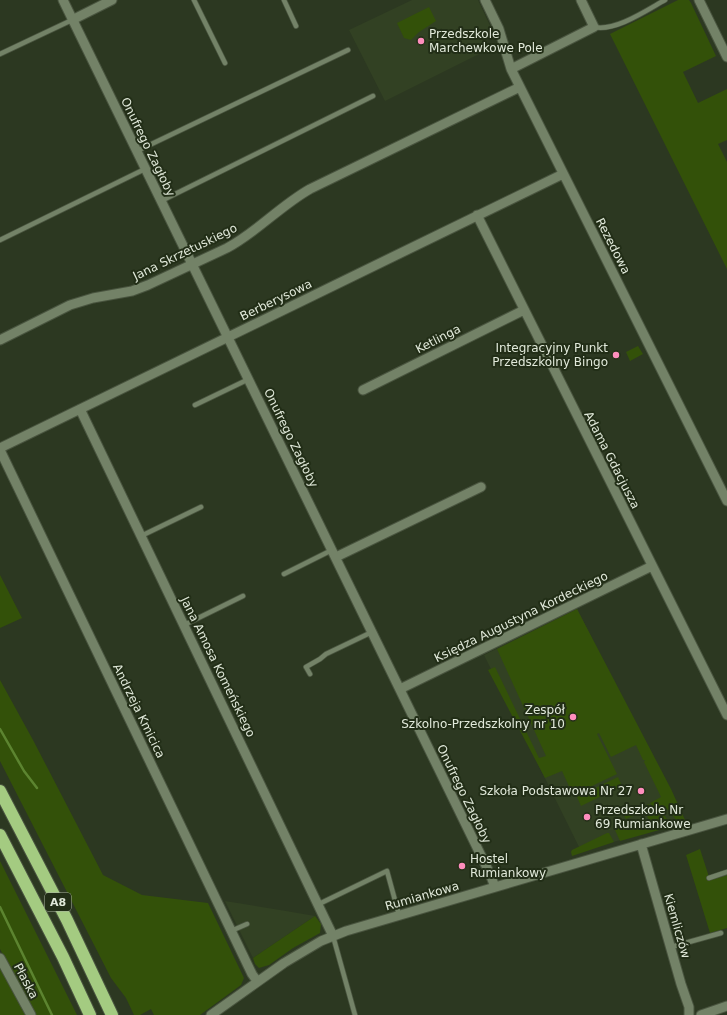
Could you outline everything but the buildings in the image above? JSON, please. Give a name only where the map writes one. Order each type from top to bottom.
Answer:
[{"type":"highway","name":"A8","points":[[0,790],[67,920],[112,1015]]},
{"type":"highway","name":"A8","points":[[0,835],[63,957],[90,1015]]},
{"type":"street","name":"Onufrego Zagłoby","points":[[63,0],[400,689],[495,887]]},
{"type":"street","points":[[72,20],[112,0]]},
{"type":"street","name":"Rezedowa","points":[[484,0],[499,29],[511,69],[727,500]]},
{"type":"street","points":[[511,69],[598,28],[581,0]]},
{"type":"street","points":[[699,0],[727,57]]},
{"type":"street","name":"Jana Skrzetuskiego","points":[[0,340],[70,305],[93,298],[132,291],[148,286],[239,242],[290,201],[310,189],[520,86]]},
{"type":"street","name":"Berberysowa","points":[[0,449],[563,174]]},
{"type":"street","name":"Adama Gdacjusza","points":[[477,215],[727,715]]},
{"type":"street","name":"Ketlinga","points":[[363,390],[524,310]]},
{"type":"street","name":"Jana Amosa Komeńskiego","points":[[80,409],[333,936]]},
{"type":"street","name":"Andrzeja Kmicica","points":[[0,449],[231,931],[252,974],[257,981]]},
{"type":"street","points":[[334,554],[481,487]]},
{"type":"street","name":"Księdza Augustyna Kordeckiego","points":[[400,689],[652,566]]},
{"type":"street","name":"Rumiankowa","points":[[211,1015],[294,956],[320,941],[333,936],[399,915],[727,820]]},
{"type":"street","name":"Kiemliczów","points":[[641,844],[689,1007],[689,1015]]},
{"type":"street","name":"Płaska","points":[[0,958],[31,1015]]},
{"type":"street","points":[[701,1015],[727,1006]]},
{"type":"lane","points":[[194,0],[225,63]]},
{"type":"lane","points":[[284,0],[296,26]]},
{"type":"lane","points":[[598,28],[623,22],[665,0]]},
{"type":"lane","points":[[0,54],[72,20]]},
{"type":"lane","points":[[137,151],[348,50]]},
{"type":"lane","points":[[161,201],[373,96]]},
{"type":"lane","points":[[0,240],[145,170]]},
{"type":"lane","points":[[195,405],[249,379]]},
{"type":"lane","points":[[141,536],[201,507]]},
{"type":"lane","points":[[284,574],[334,554]]},
{"type":"lane","points":[[184,625],[243,596]]},
{"type":"lane","points":[[310,674],[306,667],[326,654],[372,632]]},
{"type":"lane","points":[[318,904],[387,871],[399,915]]},
{"type":"lane","points":[[709,878],[727,872]]},
{"type":"lane","points":[[231,931],[247,924]]},
{"type":"lane","points":[[671,947],[721,933]]},
{"type":"lane","points":[[333,936],[355,1015]]},
{"type":"shaded area","name":"Przedszkole Marchewkowe Pole","points":[[412,0],[478,0],[492,30],[481,53],[385,101],[349,30]]},
{"type":"shaded area","name":"Zespół Szkolno-Przedszkolny nr 10","points":[[577,609],[685,822],[581,851],[484,655]]},
{"type":"shaded area","points":[[225,901],[286,911],[315,916],[253,958]]},
{"type":"green space","points":[[678,0],[689,0],[716,56],[683,72],[698,103],[727,89],[727,140],[718,144],[727,162],[727,269],[610,34]]},
{"type":"green space","points":[[429,7],[436,21],[419,32],[411,40],[404,38],[397,23]]},
{"type":"green space","points":[[638,346],[643,354],[630,361],[626,352]]},
{"type":"green space","points":[[0,575],[22,618],[0,628]]},
{"type":"green space","name":"Zespół Szkolno-Przedszkolny nr 10","points":[[577,609],[671,789],[685,820],[677,822],[673,815],[664,807],[652,807],[650,803],[661,797],[644,762],[645,760],[643,760],[636,745],[611,757],[599,733],[597,734],[617,774],[573,795],[562,771],[545,778],[488,670],[495,667],[539,758],[546,756],[497,649]]},
{"type":"green space","points":[[0,680],[103,875],[142,895],[208,903],[244,978],[241,985],[200,1015],[154,1015],[151,1009],[140,1015],[134,1015],[126,998],[111,978],[0,761]]},
{"type":"green space","points":[[618,777],[622,786],[581,806],[577,797]]},
{"type":"green space","points":[[649,804],[651,808],[626,819],[624,816]]},
{"type":"green space","points":[[659,812],[669,822],[670,827],[620,841],[615,830],[616,828],[630,825],[643,818],[647,827],[651,824],[647,816]]},
{"type":"green space","points":[[609,833],[614,842],[572,856],[572,850]]},
{"type":"green space","points":[[700,849],[710,880],[727,875],[727,928],[710,933],[686,855]]},
{"type":"green space","points":[[0,861],[77,1015],[35,1015],[0,949]]},
{"type":"green space","points":[[315,916],[321,924],[320,933],[293,948],[269,965],[259,968],[255,964],[253,958]]},
{"type":"green space","points":[[0,967],[26,1015],[0,1015]]},
{"type":"waterway","points":[[0,729],[24,771],[37,788]]},
{"type":"waterway","points":[[0,907],[52,1015]]},
{"type":"place","name":"Przedszkole Marchewkowe Pole","points":[[421,41]]},
{"type":"place","name":"Integracyjny Punkt Przedszkolny Bingo","points":[[616,355]]},
{"type":"place","name":"Zespół Szkolno-Przedszkolny nr 10","points":[[573,717]]},
{"type":"place","name":"Szkoła Podstawowa Nr 27","points":[[641,791]]},
{"type":"place","name":"Przedszkole Nr 69 Rumiankowe","points":[[587,817]]},
{"type":"place","name":"Hostel Rumiankowy","points":[[462,866]]}]
